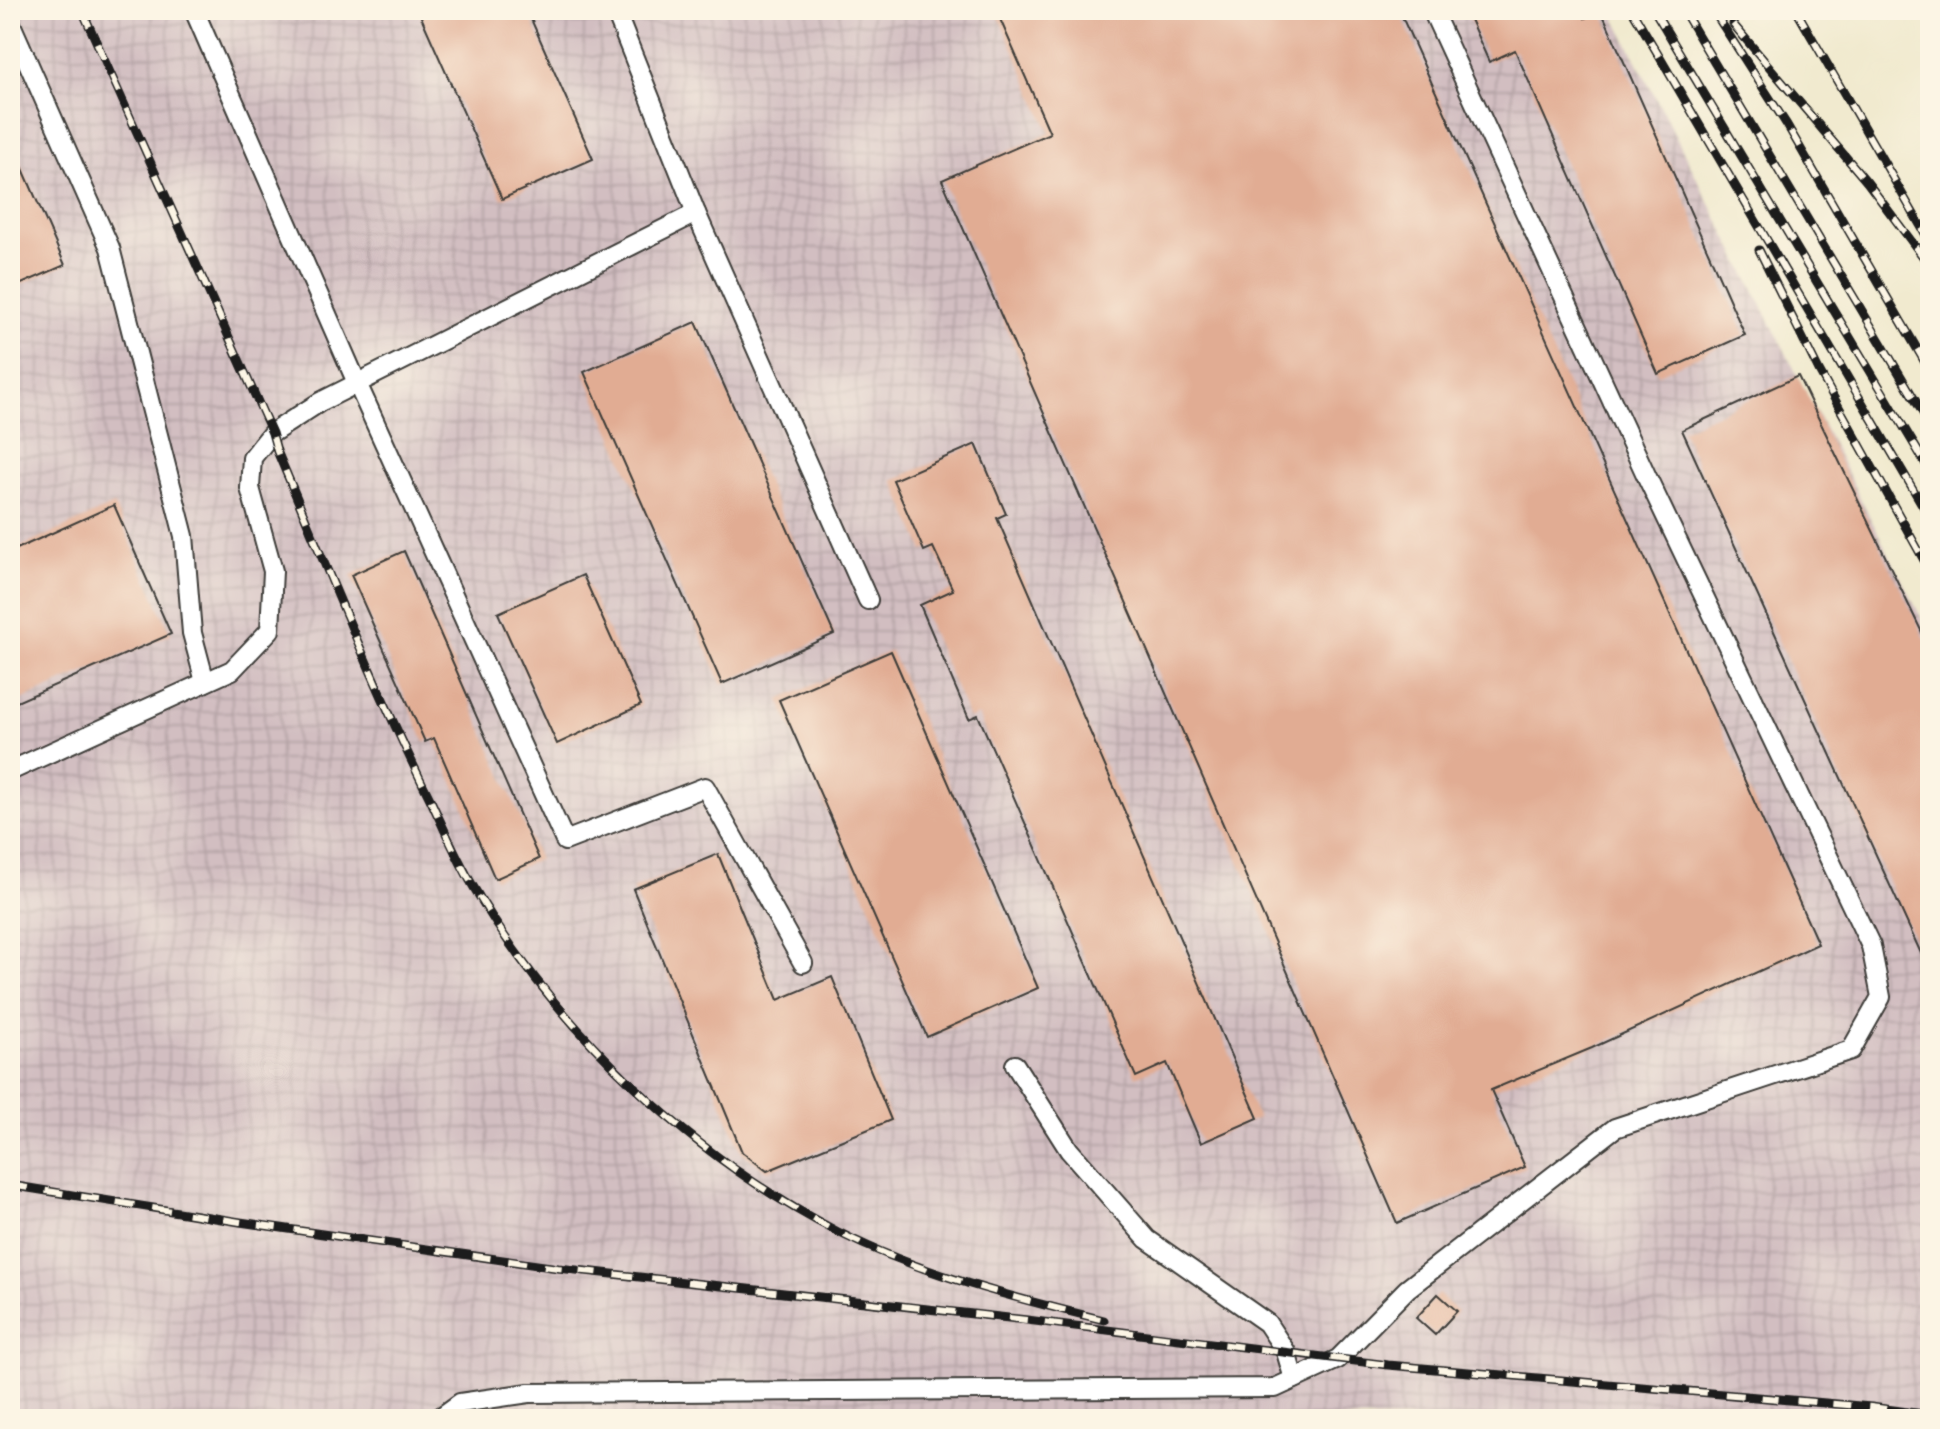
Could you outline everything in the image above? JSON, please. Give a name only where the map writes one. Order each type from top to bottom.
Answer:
[{"type":"lane","points":[[194,10],[357,383],[565,841],[705,787],[803,963]]},
{"type":"lane","points":[[615,10],[696,213],[868,600]]},
{"type":"lane","points":[[438,1419],[460,1403],[529,1393],[1275,1388],[1338,1359],[1407,1289],[1615,1128],[1851,1050],[1881,997],[1871,946],[1647,477],[1432,10]]},
{"type":"lane","points":[[10,22],[110,248],[184,536],[192,633],[205,682]]},
{"type":"lane","points":[[10,771],[232,670],[270,630],[273,571],[250,488],[252,458],[272,433],[320,402],[696,213]]},
{"type":"lane","points":[[1015,1065],[1069,1150],[1147,1239],[1267,1323],[1286,1352],[1294,1379]]},
{"type":"shaded area","points":[[10,10],[1611,10],[1930,635],[1930,1419],[10,1419]]},
{"type":"building","points":[[418,10],[527,10],[593,159],[502,199]]},
{"type":"building","points":[[996,10],[1399,10],[1818,944],[1592,1048],[1491,1090],[1525,1167],[1397,1223],[942,180],[1050,133]]},
{"type":"building","points":[[1480,10],[1582,10],[1585,18],[1601,10],[1745,335],[1658,374],[1515,50],[1489,62],[1468,15]]},
{"type":"building","points":[[10,139],[65,265],[10,289]]},
{"type":"building","points":[[696,322],[834,634],[722,684],[584,372]]},
{"type":"building","points":[[1798,376],[1930,649],[1930,973],[1682,430]]},
{"type":"building","points":[[976,444],[1006,514],[997,518],[1258,1118],[1201,1143],[1167,1063],[1136,1077],[978,715],[969,719],[920,605],[953,590],[933,547],[924,551],[893,480]]},
{"type":"building","points":[[114,505],[171,634],[10,705],[10,552]]},
{"type":"building","points":[[404,551],[539,859],[495,879],[434,738],[425,742],[351,575]]},
{"type":"building","points":[[583,575],[641,705],[557,744],[498,613]]},
{"type":"building","points":[[891,651],[1038,988],[927,1037],[779,700]]},
{"type":"building","points":[[718,854],[778,1000],[832,977],[891,1120],[767,1171],[742,1152],[633,889]]},
{"type":"building","points":[[1438,1294],[1457,1311],[1435,1335],[1416,1318]]},
{"type":"railway","points":[[82,10],[272,433],[370,671],[410,758],[473,886],[545,990],[586,1039],[680,1127],[784,1201],[838,1232],[902,1260],[1002,1294],[1104,1320]]},
{"type":"railway","points":[[1632,10],[1930,518]]},
{"type":"railway","points":[[1654,10],[1930,471]]},
{"type":"railway","points":[[1683,10],[1930,425]]},
{"type":"railway","points":[[1713,10],[1787,125],[1930,371]]},
{"type":"railway","points":[[1796,10],[1930,242]]},
{"type":"railway","points":[[1733,24],[1867,182],[1930,266]]},
{"type":"railway","points":[[1759,250],[1819,371],[1930,571]]},
{"type":"railway","points":[[10,1185],[558,1268],[1027,1320],[1388,1365],[1871,1407],[1930,1415]]}]
